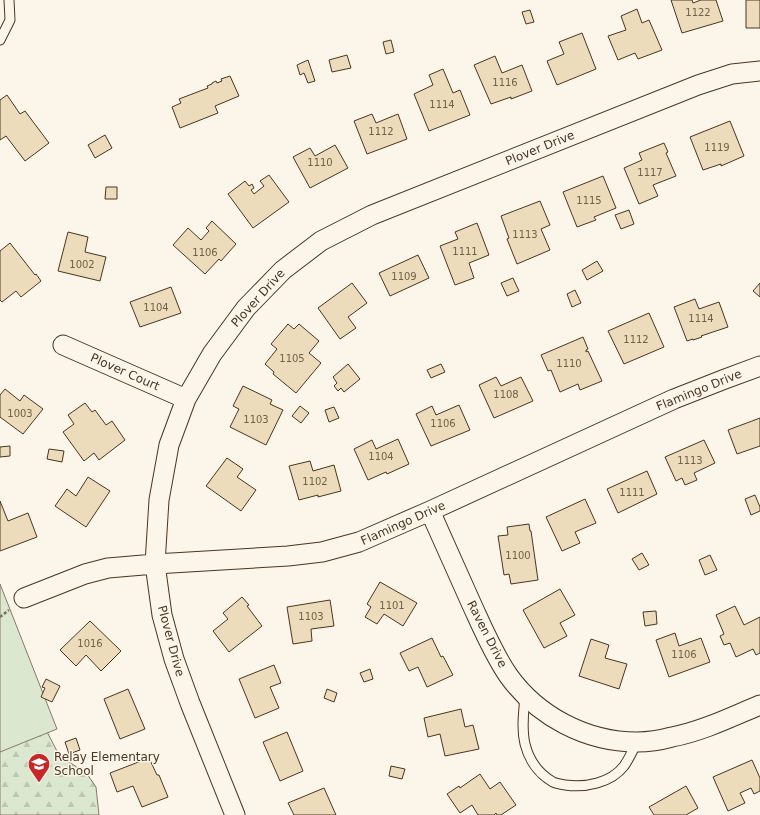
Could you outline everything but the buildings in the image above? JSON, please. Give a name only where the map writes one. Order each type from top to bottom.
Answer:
[{"type":"street","name":"Plover Drive","points":[[234,815],[174,659],[162,614],[155,564],[159,500],[169,446],[186,399],[212,354],[246,308],[282,270],[322,241],[372,215],[698,85],[732,74],[760,70]]},
{"type":"street","name":"Plover Court","points":[[63,345],[186,399]]},
{"type":"street","name":"Flamingo Drive","points":[[24,598],[85,574],[108,568],[288,556],[322,552],[359,542],[674,399],[760,366]]},
{"type":"street","name":"Raven Drive","points":[[430,511],[492,650],[508,675],[525,695],[548,715],[575,730],[606,739],[637,742],[673,737],[710,726],[760,705]]},
{"type":"lane","points":[[0,40],[10,20],[9,0]]},
{"type":"lane","points":[[525,695],[523,726],[525,744],[531,760],[540,772],[554,783],[570,786],[591,785],[609,778],[623,767],[637,742]]},
{"type":"green space","points":[[0,584],[57,729],[0,752]]},
{"type":"green space","points":[[0,622],[44,726],[59,755],[87,774],[96,787],[99,815],[0,815]]},
{"type":"place","name":"Relay Elementary School","points":[[39,784]]}]
